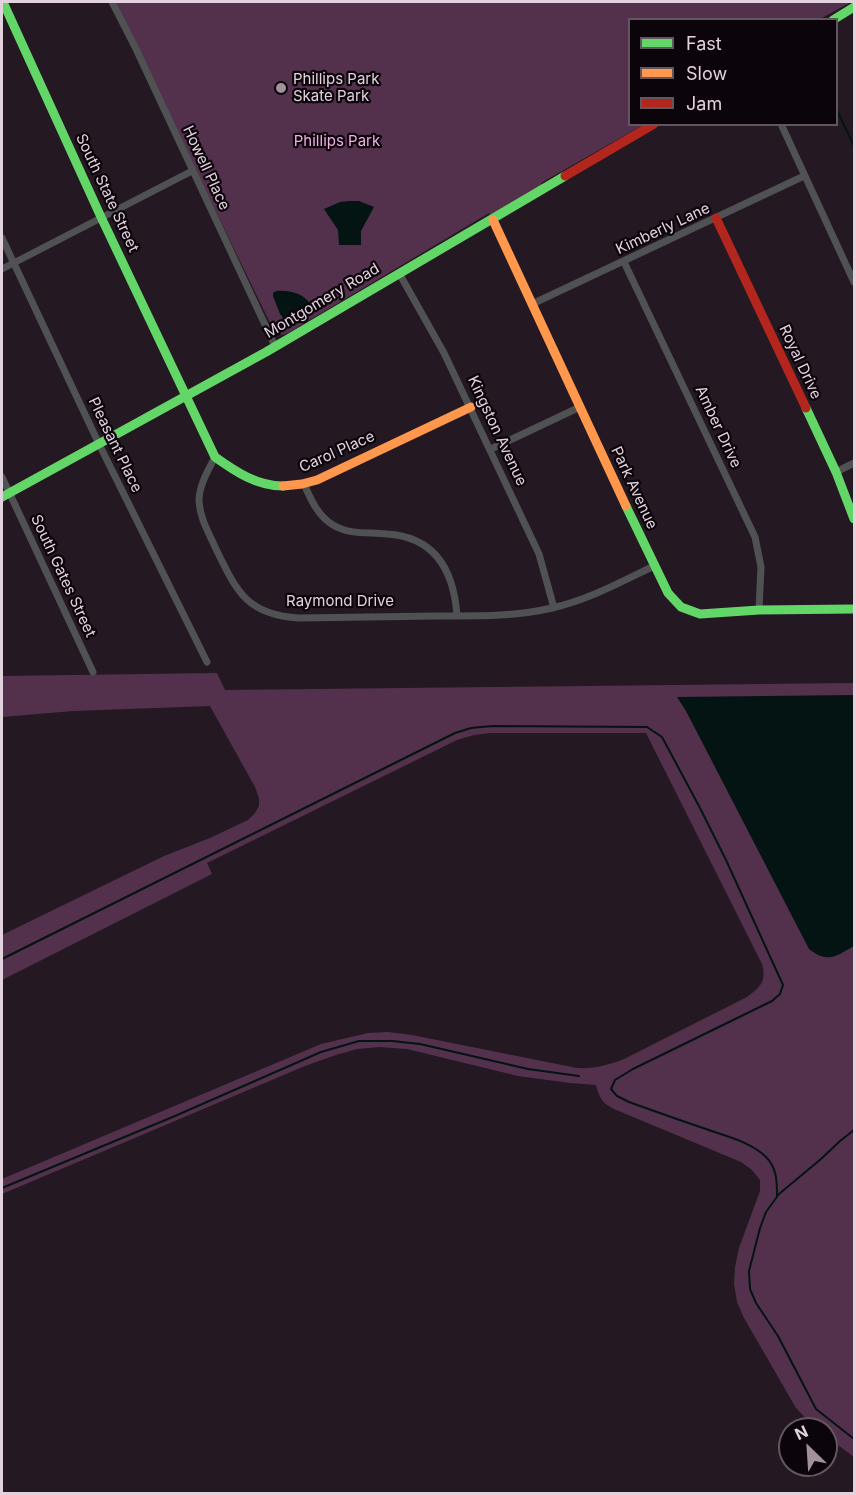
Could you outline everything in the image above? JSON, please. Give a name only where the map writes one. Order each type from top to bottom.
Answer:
[{"type":"street","name":"South State Street","points":[[3,2],[186,396]]},
{"type":"street","name":"Howell Place","points":[[112,2],[275,346]]},
{"type":"street","points":[[836,18],[855,7]]},
{"type":"street","name":"Montgomery Road","points":[[5,495],[275,346],[651,126]]},
{"type":"street","points":[[782,126],[855,282]]},
{"type":"street","points":[[2,269],[192,171]]},
{"type":"street","name":"Kimberly Lane","points":[[532,304],[804,176]]},
{"type":"street","name":"Park Avenue","points":[[493,219],[668,593],[681,607],[699,614],[759,610],[855,609]]},
{"type":"street","name":"Royal Drive","points":[[716,219],[836,472],[855,519]]},
{"type":"street","name":"Pleasant Place","points":[[2,238],[98,442],[207,662]]},
{"type":"street","name":"Amber Drive","points":[[624,262],[755,537],[761,567],[759,610]]},
{"type":"street","name":"Kingston Avenue","points":[[399,273],[444,352],[491,449],[539,554],[554,608]]},
{"type":"street","points":[[186,396],[215,457]]},
{"type":"street","name":"Carol Place","points":[[215,457],[256,482],[280,487],[304,484],[317,480],[471,407]]},
{"type":"street","points":[[491,449],[580,407]]},
{"type":"street","name":"Raymond Drive","points":[[215,457],[201,488],[199,500],[203,522],[238,591],[254,605],[270,614],[284,617],[457,616],[531,612],[554,608],[584,598],[654,566]]},
{"type":"street","points":[[836,472],[855,464]]},
{"type":"street","name":"South Gates Street","points":[[2,477],[5,495],[93,672]]},
{"type":"street","points":[[304,484],[318,511],[339,529],[350,532],[401,535],[413,539],[434,553],[448,573],[456,598],[457,616]]},
{"type":"green space","name":"Phillips Park","points":[[114,2],[851,2],[822,18],[628,18],[628,126],[641,126],[541,183],[544,187],[493,220],[489,213],[288,333],[282,335],[274,331]]},
{"type":"green space","points":[[217,673],[225,690],[854,683],[854,1457],[838,1445],[838,1417],[805,1417],[796,1408],[737,1302],[734,1284],[735,1267],[739,1248],[760,1191],[760,1180],[741,1162],[610,1107],[598,1093],[596,1085],[518,1076],[407,1049],[379,1047],[357,1049],[305,1066],[2,1194],[2,1179],[321,1044],[368,1033],[388,1032],[577,1068],[596,1067],[624,1059],[747,997],[759,987],[763,980],[762,964],[646,733],[491,733],[457,740],[207,863],[212,874],[2,980],[2,935],[164,856],[248,820],[259,806],[259,798],[210,706],[73,711],[2,717],[2,676]]},
{"type":"shaded area","points":[[349,201],[359,201],[374,207],[361,231],[361,245],[339,245],[338,230],[324,209]]},
{"type":"shaded area","points":[[276,291],[295,293],[310,303],[293,317],[284,319],[273,296]]},
{"type":"shaded area","points":[[854,695],[854,946],[837,955],[827,957],[809,949],[677,697]]},
{"type":"waterway","points":[[838,112],[854,146]]},
{"type":"waterway","points":[[2,959],[455,733],[471,728],[492,726],[647,727],[662,737],[700,808],[783,985],[780,994],[772,1001],[633,1069],[615,1080],[611,1089],[617,1096],[629,1102],[736,1140],[760,1151],[774,1170],[777,1196]]},
{"type":"waterway","points":[[2,1188],[321,1052],[359,1041],[420,1044],[528,1069],[579,1076]]},
{"type":"waterway","points":[[854,1130],[779,1194],[766,1212],[749,1271],[750,1289],[756,1303],[778,1336],[816,1409],[854,1439]]},
{"type":"traffic: fast","points":[[3,2],[101,217],[215,457],[256,481],[283,486]]},
{"type":"traffic: fast","points":[[836,18],[854,7]]},
{"type":"traffic: fast","points":[[2,497],[266,352],[565,176]]},
{"type":"traffic: fast","points":[[806,408],[836,472],[854,519]]},
{"type":"traffic: fast","points":[[626,506],[668,593],[681,607],[700,614],[759,610],[854,609]]},
{"type":"traffic: slow","points":[[493,220],[626,506]]},
{"type":"traffic: slow","points":[[283,486],[317,480],[471,407]]},
{"type":"traffic: jam","points":[[565,176],[651,126]]},
{"type":"traffic: jam","points":[[716,218],[806,408]]},
{"type":"place","name":"Phillips Park Skate Park","points":[[281,88]]}]
